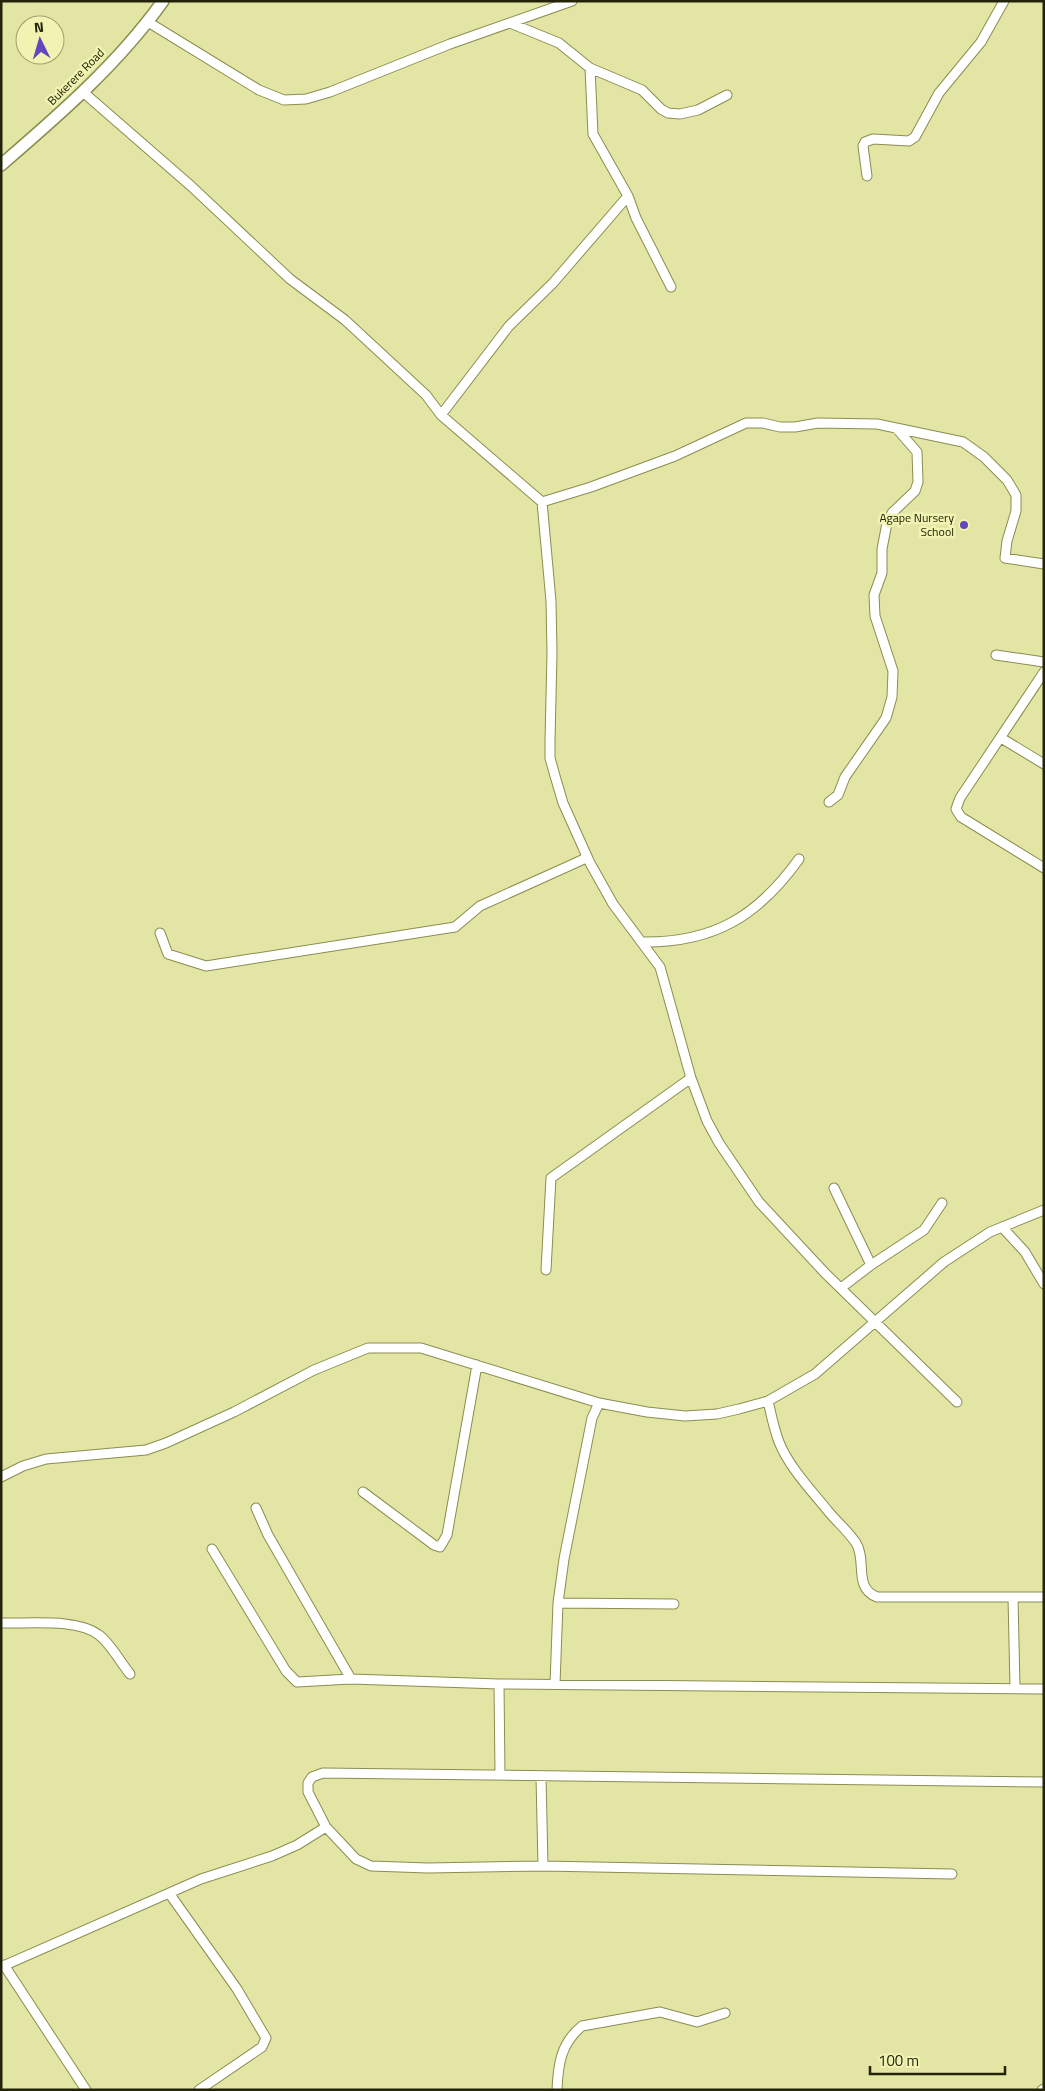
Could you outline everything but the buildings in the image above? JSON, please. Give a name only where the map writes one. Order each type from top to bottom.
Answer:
[{"type":"street","name":"Bukerere Road","points":[[1,165],[83,92],[148,22],[162,1]]},
{"type":"street","points":[[148,22],[259,90],[284,100],[306,99],[330,92],[450,44],[572,1]]},
{"type":"street","points":[[867,176],[863,146],[865,142],[873,139],[909,142],[915,136],[939,93],[981,42],[1004,1]]},
{"type":"street","points":[[510,23],[559,43],[590,68],[642,90],[661,109],[668,113],[680,114],[698,110],[728,95]]},
{"type":"street","points":[[590,68],[593,134],[628,196],[636,218],[671,287]]},
{"type":"street","points":[[83,92],[191,186],[290,279],[345,320],[426,396],[441,415],[542,502],[551,601],[550,758],[563,803],[586,855],[613,904],[660,967],[691,1078],[707,1121],[719,1143],[759,1202],[874,1322],[957,1402]]},
{"type":"street","points":[[441,415],[509,326],[552,283],[628,196]]},
{"type":"street","points":[[542,502],[591,487],[675,456],[746,423],[763,423],[780,427],[850,422],[878,424],[942,436],[963,442],[984,457],[1007,480],[1016,495],[1016,511],[1007,541],[1005,558],[1044,564]]},
{"type":"street","points":[[829,802],[838,796],[845,777],[886,718],[892,697],[893,671],[875,616],[874,595],[882,573],[882,549],[887,523],[892,513],[915,491],[918,482],[917,452],[897,429]]},
{"type":"street","points":[[996,655],[1044,662]]},
{"type":"street","points":[[1044,672],[960,798],[956,810],[960,817],[1044,868]]},
{"type":"street","points":[[1001,738],[1044,764]]},
{"type":"street","points":[[160,933],[168,954],[206,966],[455,927],[480,906],[571,866],[584,859],[586,855]]},
{"type":"street","points":[[642,942],[688,940],[742,919],[766,900],[799,859]]},
{"type":"street","points":[[546,1270],[552,1178],[691,1078]]},
{"type":"street","points":[[834,1188],[871,1265]]},
{"type":"street","points":[[841,1288],[871,1265],[924,1230],[942,1203]]},
{"type":"street","points":[[1,1477],[23,1466],[46,1459],[153,1448],[195,1431],[314,1370],[368,1348],[420,1348],[599,1403],[685,1416],[717,1414],[768,1401],[815,1374],[944,1262],[990,1232],[1044,1210]]},
{"type":"street","points":[[1002,1227],[1025,1252],[1044,1284]]},
{"type":"street","points":[[364,1492],[434,1545],[440,1547],[447,1536],[477,1365]]},
{"type":"street","points":[[768,1401],[780,1442],[786,1455],[807,1486],[847,1531],[859,1549],[863,1584],[871,1595],[877,1597],[1044,1597]]},
{"type":"street","points":[[555,1684],[558,1603],[564,1559],[592,1418],[599,1403]]},
{"type":"street","points":[[256,1508],[268,1535],[351,1679]]},
{"type":"street","points":[[212,1549],[281,1663],[296,1682],[351,1679],[499,1684],[1044,1689]]},
{"type":"street","points":[[1013,1597],[1015,1688]]},
{"type":"street","points":[[558,1603],[674,1604]]},
{"type":"street","points":[[1,1624],[51,1623],[86,1628],[100,1636],[130,1674]]},
{"type":"street","points":[[499,1684],[500,1775]]},
{"type":"street","points":[[952,1874],[543,1866],[428,1868],[370,1866],[356,1859],[326,1827],[308,1792],[308,1783],[312,1777],[323,1773],[1044,1782]]},
{"type":"street","points":[[541,1777],[543,1866]]},
{"type":"street","points":[[86,2090],[3,1966],[201,1879],[272,1856],[297,1845],[326,1827]]},
{"type":"street","points":[[169,1893],[237,1989],[266,2038],[262,2046],[199,2090]]},
{"type":"street","points":[[557,2090],[561,2053],[573,2033],[582,2026],[660,2012],[697,2022],[726,2013]]},
{"type":"place","name":"Agape Nursery School","points":[[964,525]]}]
